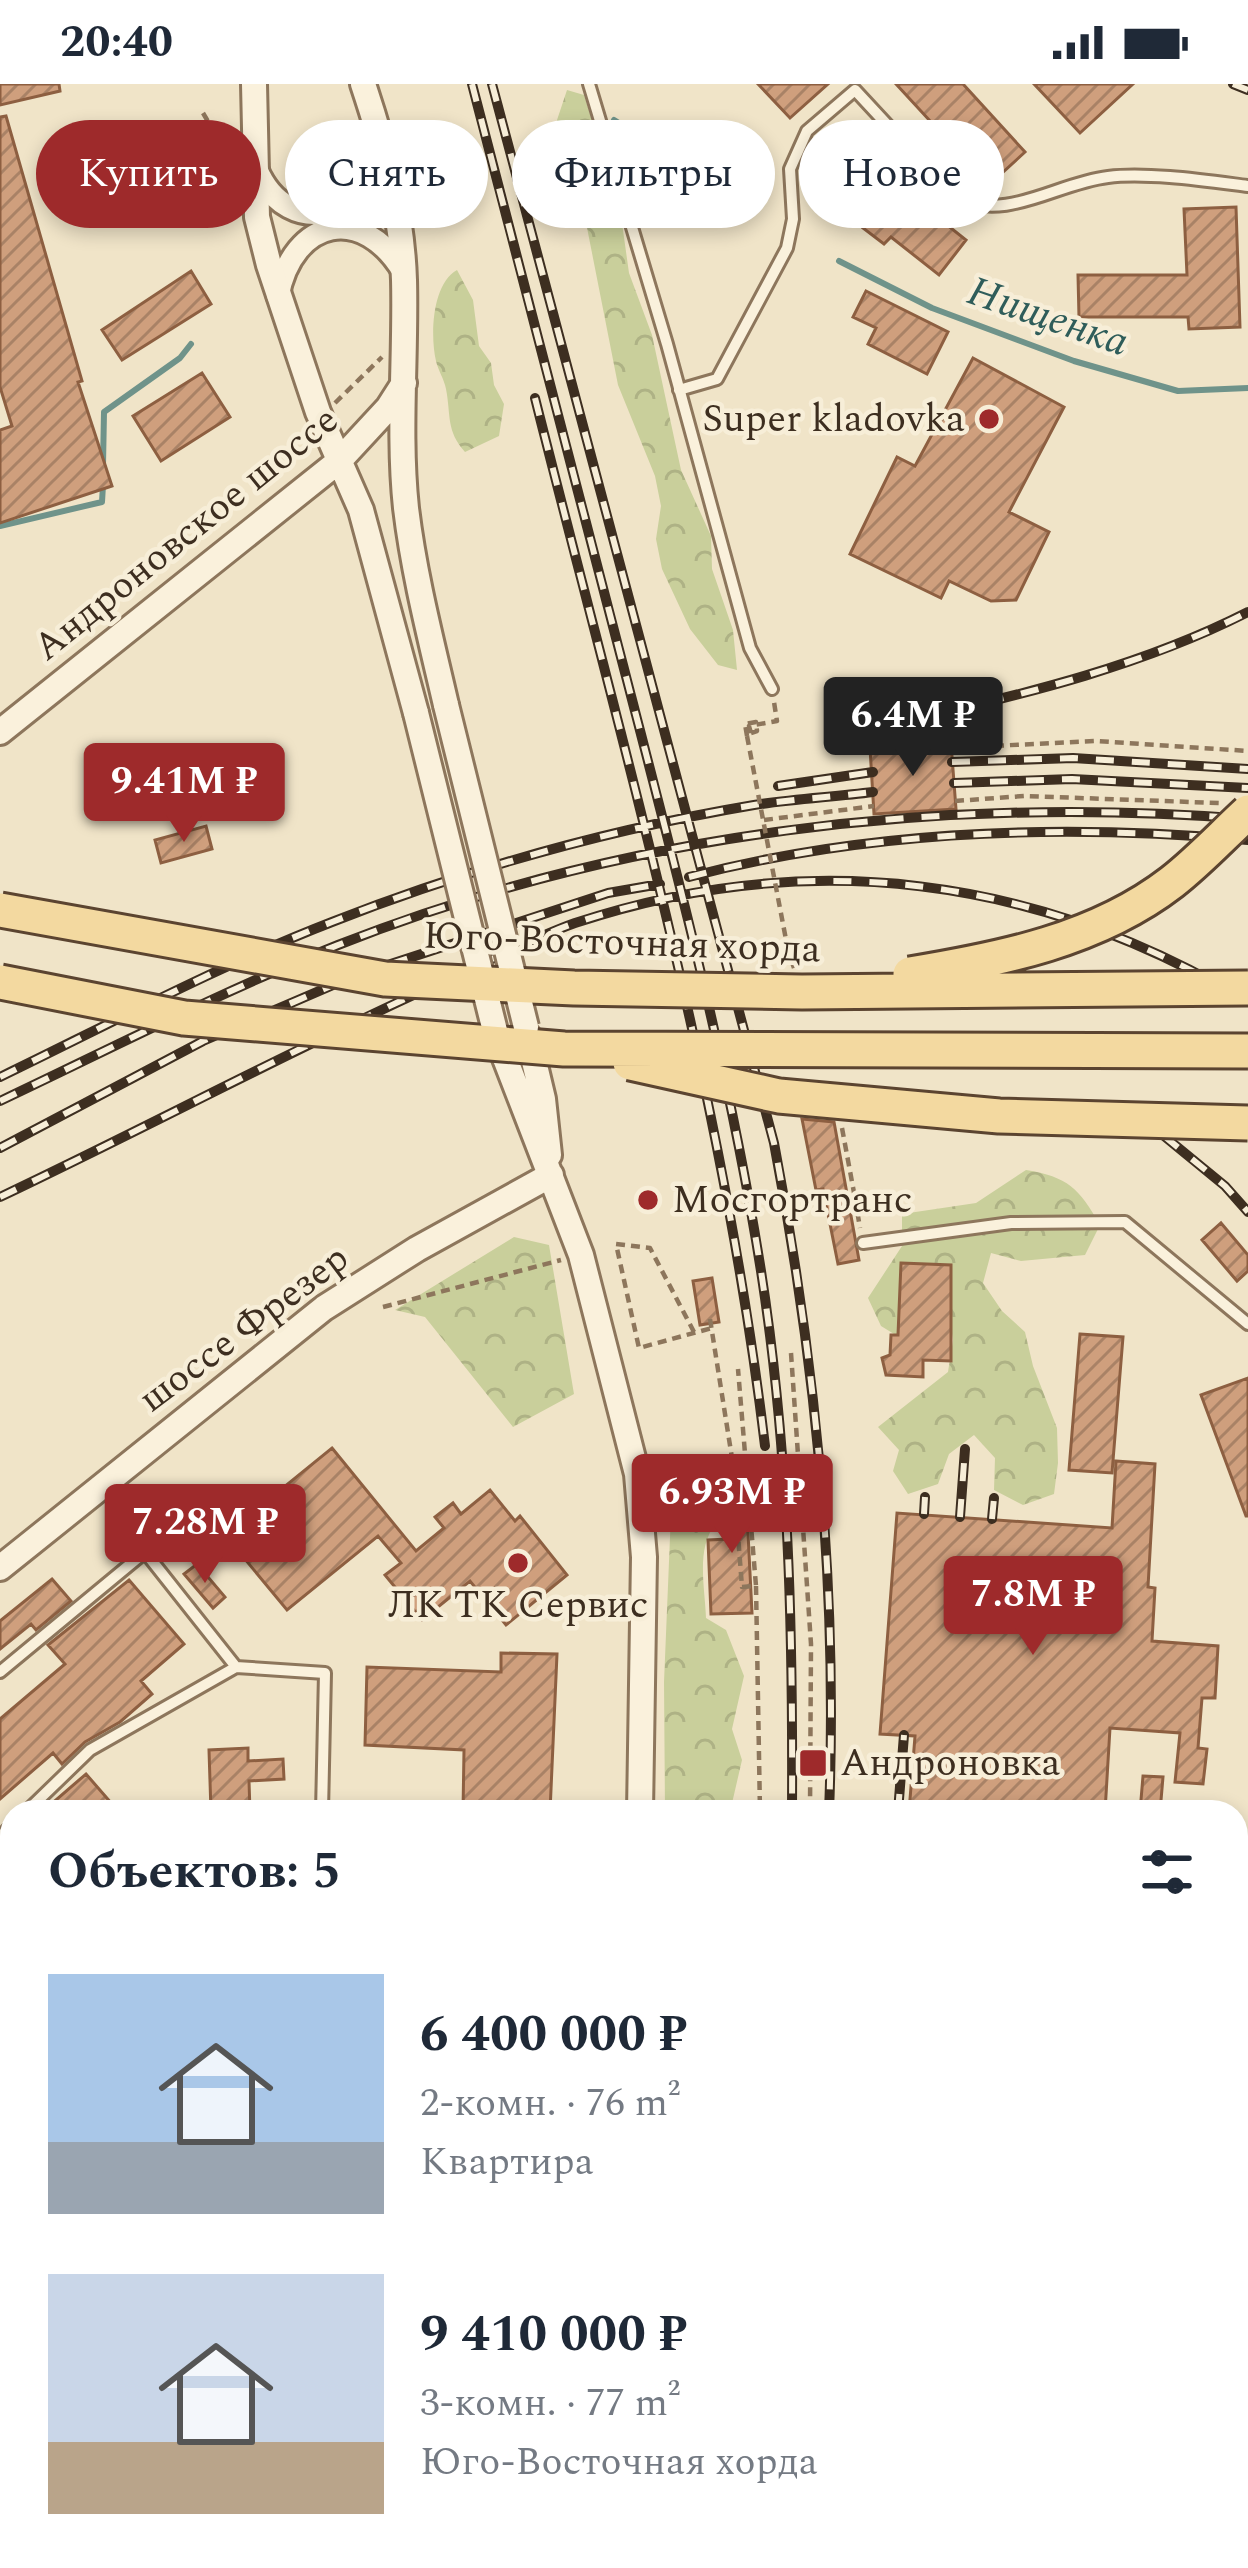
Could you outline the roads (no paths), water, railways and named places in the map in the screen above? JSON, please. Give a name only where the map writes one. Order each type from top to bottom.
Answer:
[{"type":"main road","points":[[802,992],[1020,953],[1096,927],[1171,883],[1241,808]]},
{"type":"main road","name":"Юго-Восточная хорда","points":[[0,910],[385,979],[802,992],[1248,988]]},
{"type":"main road","points":[[0,982],[184,1018],[564,1049],[1248,1051]]},
{"type":"main road","points":[[564,1049],[779,1096],[999,1116],[1248,1123]]},
{"type":"street","points":[[250,120],[254,84]]},
{"type":"street","points":[[363,84],[375,120]]},
{"type":"street","points":[[261,181],[285,205]]},
{"type":"street","points":[[260,228],[318,412],[362,510],[382,574],[496,1035],[581,1255],[638,1474],[644,1557],[640,1800]]},
{"type":"street","points":[[399,228],[404,274],[406,506],[422,603],[543,1099],[551,1175]]},
{"type":"street","points":[[278,296],[292,253],[317,233],[335,229],[352,230],[381,244],[404,274]]},
{"type":"street","name":"Андроновское шоссе","points":[[0,732],[339,461],[388,408],[405,369]]},
{"type":"street","name":"шоссе Фрезер","points":[[0,1568],[324,1308],[399,1259],[551,1175]]},
{"type":"lane","points":[[589,84],[750,648],[772,689]]},
{"type":"lane","points":[[679,390],[717,379],[787,248],[793,219],[790,170],[807,131],[853,87],[955,197],[969,204],[1020,204],[1108,176],[1248,186]]},
{"type":"lane","points":[[863,1243],[1011,1223],[1125,1222],[1248,1324]]},
{"type":"lane","points":[[0,1672],[146,1552],[236,1667]]},
{"type":"lane","points":[[38,1800],[90,1750],[236,1667],[325,1673],[322,1800]]},
{"type":"waterway","name":"Нищенка","points":[[839,261],[932,308],[1074,361],[1178,391],[1248,388]]},
{"type":"waterway","name":"Нищенка","points":[[103,465],[104,412],[180,358],[191,344]]},
{"type":"waterway","name":"Нищенка","points":[[0,526],[102,502],[103,485]]},
{"type":"railway","points":[[472,84],[685,905],[748,1197],[770,1338],[783,1473],[792,1800]]},
{"type":"railway","points":[[492,84],[774,1143],[802,1309],[821,1476],[830,1643],[829,1800]]},
{"type":"railway","points":[[1233,84],[1248,90]]},
{"type":"railway","points":[[535,398],[697,1050],[747,1313],[765,1446]]},
{"type":"railway","points":[[916,719],[1127,662],[1248,612]]},
{"type":"railway","points":[[952,762],[1073,758],[1248,769]]},
{"type":"railway","points":[[778,786],[873,772]]},
{"type":"railway","points":[[954,783],[1072,779],[1248,788]]},
{"type":"railway","points":[[0,1077],[248,957],[435,885],[647,826],[754,805],[873,792]]},
{"type":"railway","points":[[0,1101],[338,945],[447,906],[558,874],[671,849],[901,819],[1017,813],[1248,819]]},
{"type":"railway","points":[[689,877],[826,849],[967,835],[1108,832],[1248,840]]},
{"type":"railway","points":[[0,1197],[541,936],[662,899],[749,885],[835,881],[920,886],[1005,901],[1087,926],[1169,959],[1248,1002]]},
{"type":"railway","points":[[0,1148],[203,1041],[354,976],[608,893],[660,884]]},
{"type":"railway","points":[[1164,1136],[1225,1186],[1248,1212]]},
{"type":"railway","points":[[960,1517],[965,1449]]},
{"type":"railway","points":[[924,1514],[925,1497]]},
{"type":"railway","points":[[992,1519],[994,1498]]},
{"type":"railway","points":[[899,1800],[904,1735]]},
{"type":"place","name":"Super kladovka","points":[[989,419]]},
{"type":"place","name":"Мосгортранс","points":[[648,1200]]},
{"type":"place","name":"ЛК ТК Сервис","points":[[518,1563]]},
{"type":"place","name":"Андроновка","points":[[813,1763]]}]
